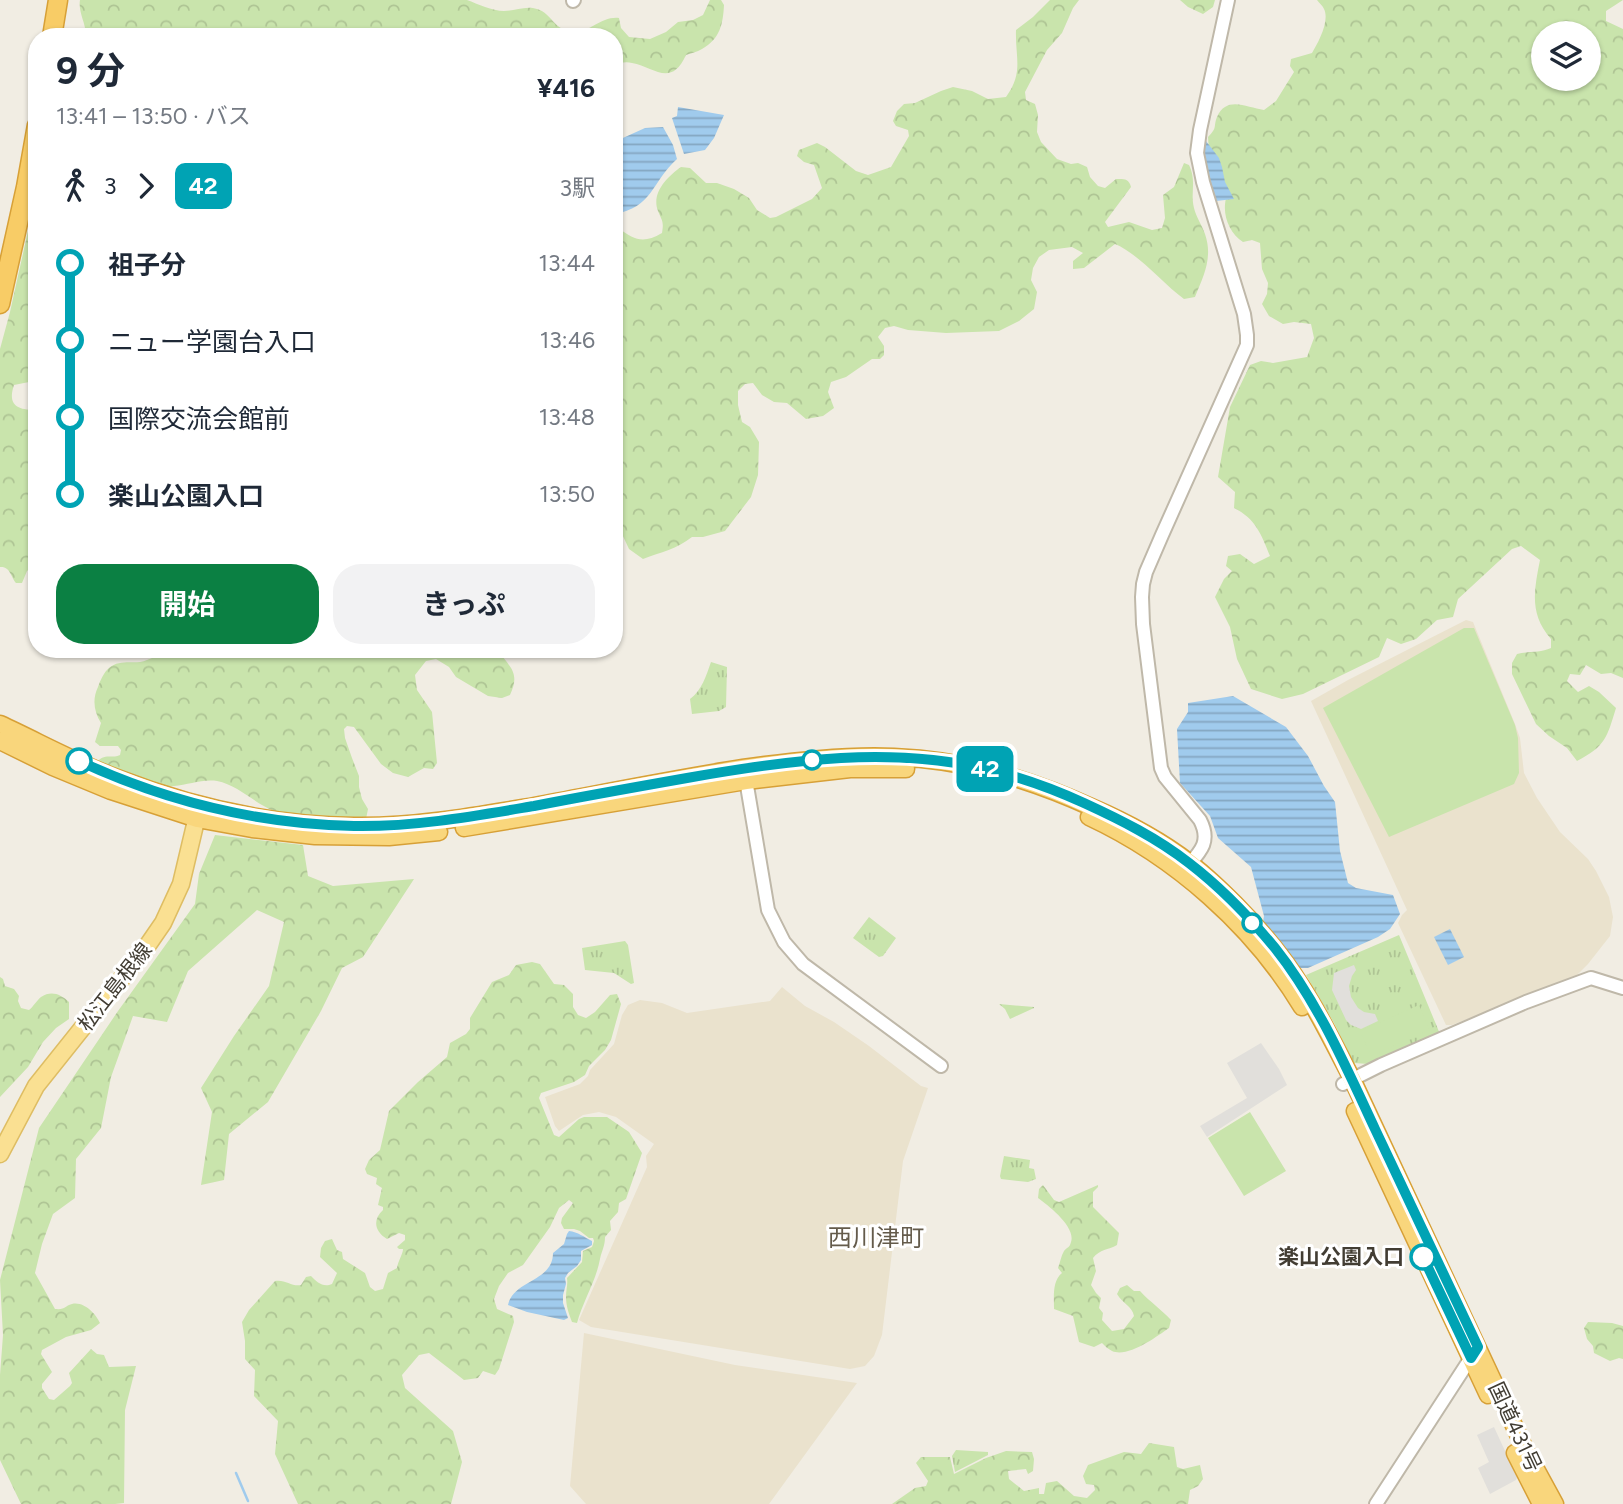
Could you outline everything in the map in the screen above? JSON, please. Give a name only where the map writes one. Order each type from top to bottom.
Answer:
[{"type":"highway","points":[[53,28],[58,0]]},
{"type":"highway","points":[[0,304],[28,176]]},
{"type":"highway","name":"国道431号","points":[[0,724],[116,778],[198,812]]},
{"type":"highway","name":"国道431号","points":[[0,741],[111,791],[198,812],[252,829],[315,836],[389,837],[494,824],[745,774],[896,768],[938,771],[1022,789],[1106,825],[1186,868],[1267,957],[1292,991],[1347,1082],[1475,1353],[1555,1504]]},
{"type":"highway","name":"国道431号","points":[[1475,1353],[1527,1478],[1541,1504]]},
{"type":"main road","name":"松江島根線","points":[[0,1154],[36,1086],[163,923],[181,884],[198,812]]},
{"type":"street","points":[[1186,868],[1203,845],[1204,828],[1161,768],[1144,635],[1142,597],[1146,572],[1247,345],[1244,314],[1203,182],[1197,153],[1199,130],[1228,0]]},
{"type":"street","points":[[745,774],[768,910],[784,942],[803,964],[941,1066]]},
{"type":"street","points":[[1347,1082],[1526,1002],[1579,982],[1591,978],[1623,988]]},
{"type":"street","points":[[1376,1504],[1475,1353]]},
{"type":"shaded area","points":[[1466,620],[1473,622],[1515,724],[1520,738],[1524,773],[1560,832],[1588,859],[1596,871],[1609,897],[1613,917],[1610,936],[1575,977],[1446,1025],[1398,923],[1407,910],[1311,701]]},
{"type":"shaded area","points":[[1354,965],[1356,970],[1349,986],[1351,997],[1358,1008],[1375,1014],[1378,1021],[1361,1029],[1346,1020],[1332,990],[1334,973]]},
{"type":"shaded area","points":[[782,987],[805,1006],[834,1022],[921,1086],[928,1088],[903,1161],[882,1335],[874,1356],[865,1366],[850,1369],[591,1327],[579,1320],[647,1167],[646,1156],[654,1144],[616,1117],[599,1112],[583,1115],[559,1131],[545,1097],[580,1084],[588,1076],[590,1070],[614,1044],[622,1015],[628,1005],[640,1000],[662,1003],[687,1013],[770,1001]]},
{"type":"shaded area","points":[[1261,1043],[1287,1085],[1207,1137],[1200,1126],[1247,1098],[1227,1063]]},
{"type":"shaded area","points":[[584,1333],[735,1365],[857,1383],[769,1504],[586,1504],[570,1486]]},
{"type":"shaded area","points":[[1494,1427],[1517,1477],[1490,1494],[1478,1468],[1489,1462],[1477,1435]]},
{"type":"green space","points":[[80,0],[467,0],[499,11],[537,9],[547,14],[561,28],[85,28]]},
{"type":"green space","points":[[710,0],[721,0],[724,5],[717,36],[700,50],[686,55],[674,71],[662,73],[623,62],[623,30],[629,37],[650,39],[666,32],[678,22],[693,20],[703,15]]},
{"type":"green space","points":[[1050,0],[1079,0],[1062,33],[1047,50],[1025,92],[1026,100],[1035,104],[1038,115],[1037,132],[1041,142],[1057,159],[1087,167],[1090,177],[1098,186],[1105,188],[1116,179],[1129,182],[1131,187],[1105,222],[1108,227],[1129,222],[1152,230],[1162,228],[1165,218],[1163,195],[1174,187],[1184,163],[1189,165],[1193,177],[1194,208],[1205,234],[1208,250],[1206,266],[1195,297],[1184,299],[1133,255],[1115,244],[1084,268],[1073,269],[1073,261],[1083,253],[1072,247],[1049,250],[1039,257],[1033,268],[1031,280],[1037,292],[1034,309],[1019,321],[999,331],[946,333],[894,326],[885,328],[878,337],[884,346],[884,355],[880,359],[872,359],[846,377],[831,382],[828,392],[834,408],[823,416],[806,419],[787,403],[774,402],[762,395],[753,383],[745,384],[738,391],[742,422],[750,427],[759,442],[758,475],[751,497],[725,531],[692,537],[675,547],[643,559],[629,549],[623,536],[623,231],[639,239],[650,239],[662,233],[663,223],[656,204],[657,198],[666,181],[681,167],[690,168],[706,183],[717,183],[734,189],[749,198],[757,210],[770,218],[812,199],[822,188],[814,165],[797,156],[799,150],[817,143],[856,171],[868,175],[891,167],[909,136],[908,130],[896,126],[893,121],[904,104],[915,103],[953,87],[972,91],[988,99],[1006,97],[1017,72],[1016,30]]},
{"type":"green space","points":[[1180,0],[1215,0],[1213,7],[1203,14]]},
{"type":"green space","points":[[1317,0],[1623,0],[1606,11],[1606,21],[1623,29],[1623,678],[1611,673],[1601,674],[1586,665],[1580,675],[1570,674],[1567,681],[1578,692],[1589,686],[1616,708],[1604,740],[1577,761],[1567,748],[1536,724],[1512,674],[1512,663],[1517,654],[1551,648],[1551,639],[1536,611],[1536,581],[1540,560],[1521,546],[1512,549],[1458,599],[1453,617],[1437,620],[1416,639],[1401,644],[1387,638],[1379,657],[1303,694],[1282,699],[1251,689],[1237,659],[1230,627],[1215,597],[1224,579],[1232,571],[1226,566],[1228,556],[1240,554],[1254,564],[1270,556],[1253,522],[1234,508],[1235,492],[1218,477],[1230,407],[1250,365],[1261,361],[1273,363],[1307,357],[1314,338],[1311,324],[1283,324],[1269,316],[1262,304],[1268,283],[1262,269],[1260,243],[1252,240],[1243,242],[1230,227],[1225,215],[1227,195],[1209,151],[1208,137],[1221,110],[1226,106],[1238,104],[1264,110],[1276,101],[1294,72],[1290,66],[1291,59],[1312,53],[1320,38],[1326,20],[1323,8]]},
{"type":"green space","points":[[619,18],[621,28],[589,28],[607,19]]},
{"type":"green space","points":[[28,231],[28,382],[14,385],[12,392],[13,402],[20,408],[28,409],[28,570],[22,583],[16,583],[8,570],[0,567],[0,349]]},
{"type":"green space","points":[[1464,628],[1474,628],[1515,725],[1519,773],[1514,784],[1389,837],[1323,708]]},
{"type":"green space","points":[[503,658],[512,670],[514,681],[510,695],[502,698],[488,696],[456,677],[449,667],[436,659],[426,661],[415,675],[417,690],[432,712],[437,763],[433,769],[424,768],[408,777],[393,773],[381,764],[354,727],[347,726],[344,729],[345,738],[359,776],[362,799],[368,809],[366,819],[308,818],[274,811],[225,783],[206,781],[174,786],[154,785],[97,762],[120,755],[121,750],[118,746],[100,746],[95,742],[101,723],[94,701],[100,682],[109,668],[116,664],[147,660]]},
{"type":"green space","points":[[711,662],[727,667],[726,707],[719,711],[692,714],[690,699],[701,687]]},
{"type":"green space","points":[[215,835],[303,845],[308,876],[333,886],[414,879],[363,957],[342,968],[321,1011],[268,1102],[229,1134],[224,1180],[201,1185],[212,1112],[201,1088],[269,986],[284,922],[257,910],[188,971],[167,1022],[133,1016],[111,1077],[101,1128],[76,1159],[75,1198],[53,1214],[35,1273],[55,1309],[81,1304],[93,1312],[100,1323],[91,1330],[66,1337],[42,1350],[41,1354],[52,1372],[42,1384],[49,1399],[54,1400],[70,1386],[72,1383],[69,1373],[91,1349],[104,1355],[109,1367],[136,1366],[125,1410],[124,1503],[21,1504],[0,1460],[3,1335],[0,1280],[39,1128],[195,904],[199,874]]},
{"type":"green space","points":[[869,917],[896,938],[883,956],[879,957],[853,938]]},
{"type":"green space","points":[[1399,935],[1440,1034],[1368,1064],[1354,1063],[1306,975]]},
{"type":"green space","points":[[625,941],[634,983],[631,984],[614,973],[585,970],[582,948]]},
{"type":"green space","points":[[532,962],[540,964],[554,984],[564,985],[573,994],[573,1007],[578,1015],[586,1018],[610,995],[617,994],[621,1004],[611,1040],[589,1066],[585,1075],[574,1082],[541,1093],[539,1098],[554,1135],[559,1137],[584,1117],[607,1117],[629,1132],[642,1153],[626,1199],[619,1203],[618,1212],[610,1221],[611,1230],[605,1237],[596,1275],[577,1323],[572,1322],[567,1307],[567,1278],[582,1262],[583,1251],[592,1247],[594,1241],[580,1231],[564,1229],[562,1218],[573,1203],[569,1200],[559,1208],[550,1227],[523,1265],[508,1273],[499,1286],[494,1299],[497,1309],[513,1316],[514,1322],[495,1375],[483,1371],[478,1378],[464,1380],[429,1353],[419,1355],[402,1375],[405,1388],[453,1431],[462,1462],[451,1504],[298,1504],[275,1454],[278,1421],[254,1396],[255,1370],[245,1359],[242,1322],[275,1281],[301,1285],[306,1277],[311,1276],[323,1285],[332,1284],[337,1273],[320,1257],[325,1241],[332,1239],[337,1250],[342,1252],[343,1259],[365,1273],[370,1287],[375,1291],[383,1289],[388,1273],[397,1268],[403,1249],[397,1247],[405,1240],[405,1235],[399,1233],[387,1239],[376,1226],[377,1218],[383,1210],[383,1207],[378,1205],[382,1188],[376,1184],[377,1178],[367,1174],[365,1169],[369,1160],[380,1150],[389,1111],[447,1057],[450,1043],[470,1029],[470,1018],[492,982],[509,975],[516,965]]},
{"type":"green space","points":[[0,977],[5,986],[14,989],[19,996],[21,1008],[29,1010],[41,997],[48,994],[63,997],[69,1002],[69,1019],[43,1042],[28,1067],[0,1097]]},
{"type":"green space","points":[[999,1004],[1034,1007],[1034,1008],[1010,1019]]},
{"type":"green space","points":[[1419,1005],[1429,1030],[1371,1056],[1360,1031]]},
{"type":"green space","points":[[1250,1112],[1286,1171],[1244,1196],[1208,1138]]},
{"type":"green space","points":[[1004,1156],[1030,1160],[1029,1168],[1034,1169],[1036,1179],[1028,1182],[1001,1179]]},
{"type":"green space","points":[[1043,1185],[1054,1200],[1059,1202],[1098,1185],[1093,1192],[1093,1207],[1119,1233],[1117,1245],[1101,1251],[1093,1258],[1096,1271],[1091,1285],[1101,1298],[1099,1308],[1103,1313],[1102,1320],[1112,1331],[1124,1329],[1134,1316],[1117,1294],[1120,1288],[1127,1285],[1134,1291],[1140,1291],[1171,1320],[1169,1328],[1142,1346],[1126,1352],[1112,1351],[1102,1343],[1094,1347],[1079,1342],[1073,1316],[1054,1309],[1055,1285],[1062,1273],[1058,1268],[1065,1249],[1069,1247],[1071,1236],[1070,1230],[1060,1217],[1038,1198],[1039,1189]]},
{"type":"green space","points":[[1588,1322],[1623,1326],[1623,1359],[1610,1361],[1594,1353],[1584,1328]]},
{"type":"green space","points":[[1149,1443],[1174,1447],[1177,1467],[1183,1469],[1200,1465],[1203,1479],[1198,1486],[1190,1490],[1188,1504],[892,1504],[915,1488],[926,1486],[928,1481],[916,1463],[921,1457],[950,1457],[954,1474],[1006,1451],[1032,1452],[1033,1471],[1028,1474],[1026,1469],[1008,1471],[1009,1479],[1024,1491],[1039,1488],[1039,1494],[1044,1494],[1046,1483],[1057,1481],[1074,1496],[1087,1498],[1095,1490],[1094,1485],[1086,1484],[1083,1476],[1088,1465],[1124,1452],[1141,1454]]},
{"type":"green space","points":[[956,1450],[988,1452],[988,1455],[955,1472],[952,1456]]},
{"type":"water","points":[[678,107],[724,115],[714,138],[705,150],[684,154],[672,118],[677,116]]},
{"type":"water","points":[[663,127],[677,159],[644,200],[623,212],[623,138],[645,128]]},
{"type":"water","points":[[1206,141],[1219,158],[1225,182],[1234,199],[1216,201],[1205,164]]},
{"type":"water","points":[[1233,696],[1286,727],[1308,756],[1335,802],[1340,851],[1348,883],[1356,888],[1393,895],[1400,914],[1390,929],[1378,937],[1308,968],[1299,968],[1263,922],[1264,916],[1251,867],[1218,838],[1210,816],[1180,783],[1177,729],[1188,712],[1188,703]]},
{"type":"water","points":[[1450,929],[1464,957],[1448,965],[1434,937]]},
{"type":"water","points":[[569,1231],[592,1241],[592,1245],[581,1251],[581,1260],[565,1278],[563,1303],[568,1318],[564,1320],[527,1312],[508,1305],[517,1290],[547,1270],[553,1253],[564,1244]]},
{"type":"waterway","points":[[236,1473],[248,1501]]},
{"type":"bus line","name":"42","points":[[79,761],[116,778],[200,805],[286,821],[354,826],[440,821],[743,768],[851,757],[941,761],[991,770],[1063,794],[1111,815],[1190,863],[1244,913],[1276,950],[1312,1003],[1352,1079],[1478,1347],[1471,1358],[1423,1257]]},
{"type":"place","name":"楽山公園入口","points":[[1423,1257]]},
{"type":"district","name":"西川津町","points":[[876,1238]]}]
